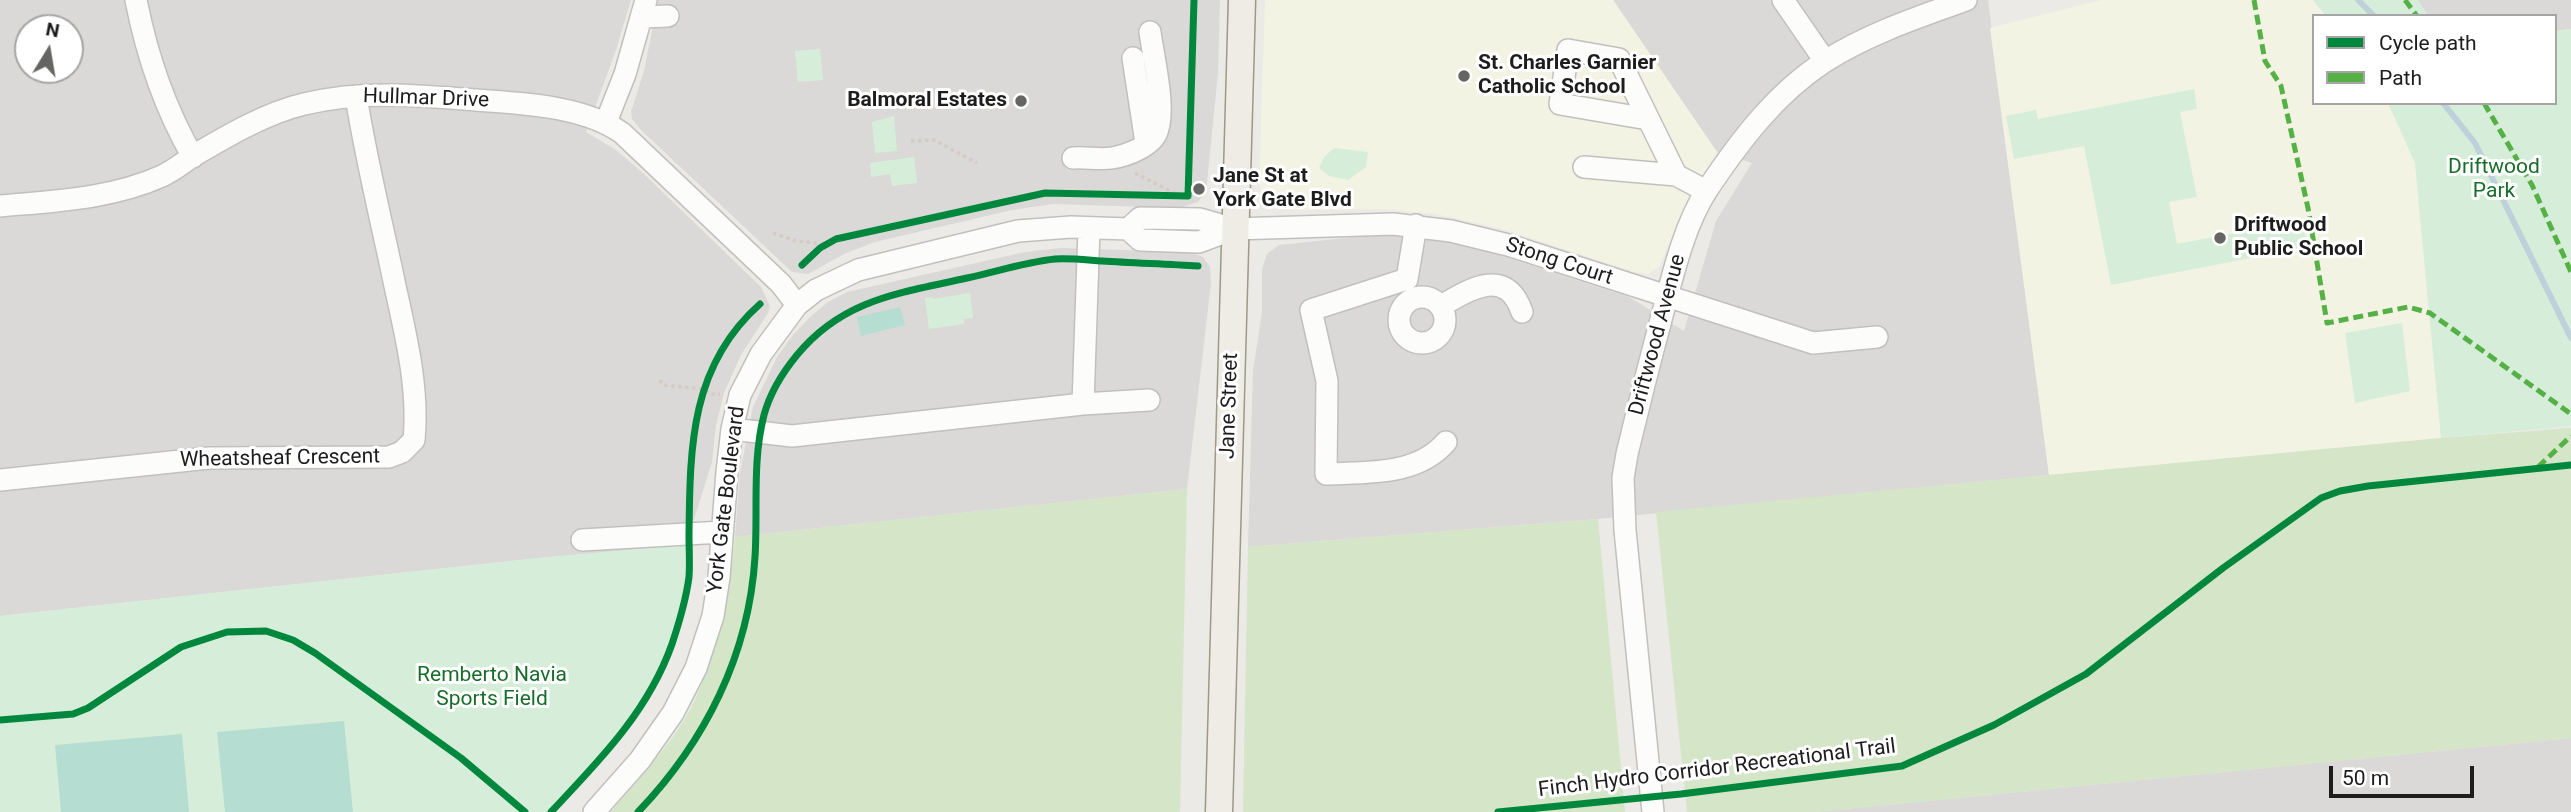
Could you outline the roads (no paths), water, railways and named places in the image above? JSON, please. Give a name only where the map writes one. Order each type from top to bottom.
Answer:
[{"type":"main road","name":"Jane Street","points":[[1219,812],[1242,0]]},
{"type":"street","points":[[136,0],[144,41],[156,79],[193,157]]},
{"type":"street","points":[[1783,0],[1825,61]]},
{"type":"street","name":"Driftwood Avenue","points":[[1653,812],[1628,570],[1623,478],[1626,454],[1683,244],[1706,191],[1736,146],[1793,86],[1825,61],[1883,32],[1966,0]]},
{"type":"street","points":[[606,122],[625,74],[644,8],[668,16]]},
{"type":"street","points":[[1073,158],[1108,159],[1125,156],[1155,135],[1160,120],[1150,32]]},
{"type":"street","points":[[1133,58],[1146,143]]},
{"type":"street","name":"Hullmar Drive","points":[[0,206],[114,192],[163,176],[253,124],[302,104],[383,93],[511,102],[547,107],[606,122],[622,133],[764,267],[797,305]]},
{"type":"street","name":"Wheatsheaf Crescent","points":[[0,480],[209,457],[389,457],[402,452],[414,440],[415,402],[405,330],[362,136],[356,96]]},
{"type":"street","points":[[1648,119],[1676,175]]},
{"type":"street","points":[[1584,167],[1676,175],[1706,191]]},
{"type":"street","points":[[1409,289],[1417,296],[1430,298],[1441,306],[1444,328],[1434,340],[1420,343],[1406,337],[1399,324],[1400,309],[1409,289],[1416,225]]},
{"type":"street","name":"Stong Court","points":[[1234,229],[1416,225],[1508,245],[1813,343],[1877,337]]},
{"type":"street","name":"York Gate Boulevard","points":[[594,812],[640,760],[673,713],[696,667],[713,616],[732,429],[740,395],[761,354],[797,305],[816,290],[858,270],[1018,232],[1045,228],[1128,229],[1140,240],[1199,242],[1234,229]]},
{"type":"street","points":[[1083,404],[1088,228]]},
{"type":"street","points":[[1441,306],[1487,284],[1497,285],[1510,292],[1518,300],[1522,312]]},
{"type":"street","points":[[1409,289],[1311,310],[1327,381],[1326,474],[1401,468],[1429,458],[1446,442]]},
{"type":"street","points":[[732,429],[792,436],[1083,404],[1149,401]]},
{"type":"street","points":[[582,540],[722,532]]},
{"type":"waterway","points":[[2358,0],[2372,14]]},
{"type":"waterway","points":[[2445,105],[2475,143],[2571,338]]},
{"type":"place","name":"St. Charles Garnier Catholic School","points":[[1464,76]]},
{"type":"place","name":"Balmoral Estates","points":[[1021,101]]},
{"type":"place","name":"Jane St at York Gate Blvd","points":[[1199,189]]},
{"type":"place","name":"Driftwood Public School","points":[[2220,238]]},
{"type":"park label","name":"Driftwood Park","points":[[2494,180]]},
{"type":"park label","name":"Remberto Navia Sports Field","points":[[492,688]]}]
